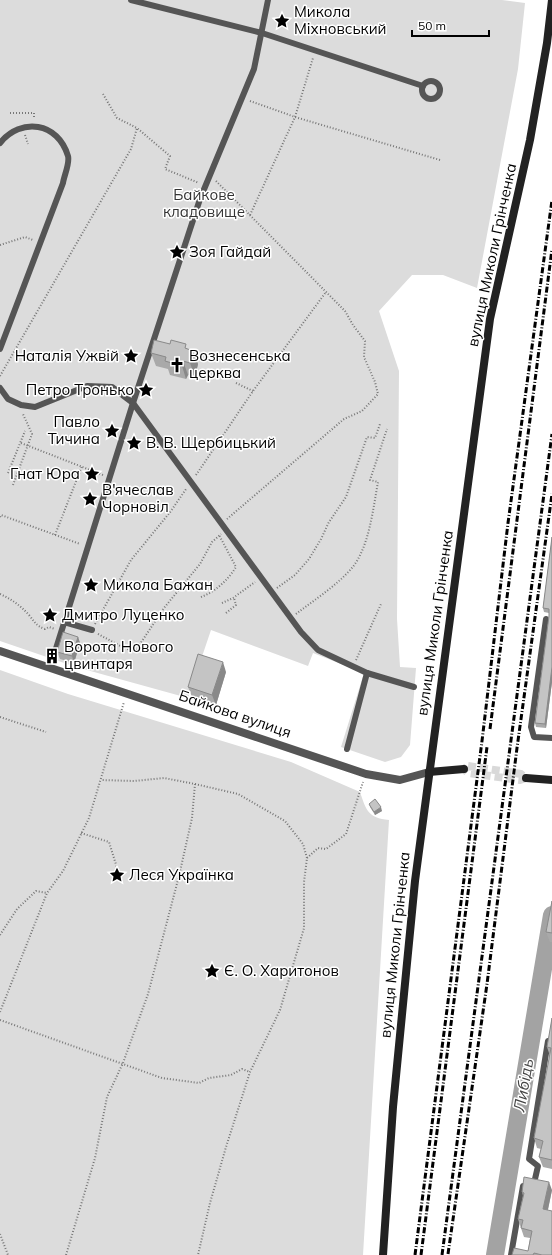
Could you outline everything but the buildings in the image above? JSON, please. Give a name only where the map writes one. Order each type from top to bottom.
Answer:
[{"type":"main road","name":"вулиця Миколи Грінченка","points":[[383,1255],[393,1107],[408,938],[490,319],[530,140],[547,43],[552,0]]},
{"type":"main road","name":"Байкова вулиця","points":[[429,772],[464,769]]},
{"type":"main road","points":[[526,778],[552,780]]},
{"type":"street","name":"Байкова вулиця","points":[[0,651],[366,774],[400,780],[429,772]]},
{"type":"lane","points":[[131,0],[262,33],[423,86]]},
{"type":"lane","points":[[50,668],[133,403],[205,186],[243,99],[254,69],[268,0]]},
{"type":"lane","points":[[0,143],[15,130],[27,125],[45,128],[56,136],[68,157],[63,183],[0,350]]},
{"type":"lane","points":[[0,388],[8,399],[21,405],[35,407],[87,386],[112,387],[133,403],[290,618],[318,650],[367,672],[414,687]]},
{"type":"lane","points":[[546,619],[531,727],[534,737],[552,738]]},
{"type":"lane","points":[[64,622],[92,630]]},
{"type":"lane","points":[[347,749],[367,672]]},
{"type":"lane","points":[[511,1255],[532,1179],[538,1166],[529,1159],[549,1033]]},
{"type":"path","points":[[250,216],[295,117],[315,51]]},
{"type":"path","points":[[103,94],[117,118],[137,128],[170,156],[165,169],[205,186]]},
{"type":"path","points":[[243,99],[295,117],[440,160]]},
{"type":"path","points":[[10,113],[34,113]]},
{"type":"path","points":[[0,376],[131,149],[137,128]]},
{"type":"path","points":[[210,175],[345,311],[353,326],[366,341],[364,357],[375,382],[378,394],[362,411],[344,419],[221,524]]},
{"type":"path","points":[[0,245],[25,237],[31,238]]},
{"type":"path","points":[[201,597],[211,593],[232,574],[236,567],[219,536],[212,542],[200,564],[164,608],[136,650],[126,649],[92,630],[130,560],[171,511],[253,391],[326,292]]},
{"type":"path","points":[[236,383],[253,391]]},
{"type":"path","points":[[13,485],[32,434],[25,421],[21,405]]},
{"type":"path","points":[[272,593],[295,576],[309,559],[329,522],[346,497],[367,437],[375,438],[380,424]]},
{"type":"path","points":[[290,618],[329,589],[351,568],[355,562],[367,538],[378,482],[370,480],[387,429]]},
{"type":"path","points":[[8,473],[25,431]]},
{"type":"path","points":[[21,442],[103,475]]},
{"type":"path","points":[[55,535],[82,466]]},
{"type":"path","points":[[0,517],[1,515],[81,544]]},
{"type":"path","points":[[222,603],[233,598],[260,577]]},
{"type":"path","points":[[0,594],[14,601],[28,614],[38,627],[45,630],[49,627],[61,631]]},
{"type":"path","points":[[226,613],[236,605],[233,598]]},
{"type":"path","points":[[358,655],[381,604]]},
{"type":"path","points":[[0,1012],[47,893],[63,871],[89,818],[126,693]]},
{"type":"path","points":[[0,717],[46,732]]},
{"type":"path","points":[[307,858],[318,848],[326,849],[346,834],[366,774]]},
{"type":"path","points":[[101,780],[134,781],[164,778],[238,794],[285,821],[304,844],[307,858],[304,882],[304,928],[280,1010],[250,1072],[226,1147],[198,1255]]},
{"type":"path","points":[[66,1255],[95,1158],[107,1097],[123,1063],[148,994],[171,907],[192,818],[195,784]]},
{"type":"path","points":[[81,833],[109,842],[118,871],[117,876]]},
{"type":"path","points":[[0,935],[17,909],[36,891],[47,893]]},
{"type":"path","points":[[0,1020],[162,1078],[199,1084],[209,1078],[231,1075],[242,1069],[250,1072]]},
{"type":"path","points":[[0,1234],[8,1255]]},
{"type":"green space","name":"Байкове кладовище","points":[[0,0],[502,0],[525,3],[518,69],[477,288],[443,275],[412,275],[379,311],[399,371],[397,619],[400,667],[416,668],[410,745],[401,757],[385,762],[341,747],[364,673],[313,653],[308,666],[211,630],[188,698],[76,667],[0,641]]},
{"type":"green space","points":[[0,670],[68,694],[291,762],[360,792],[366,808],[372,815],[389,820],[363,1255],[0,1255]]},
{"type":"waterway","name":"Либідь","points":[[495,1255],[552,915]]},
{"type":"tunnel","points":[[468,766],[521,774],[526,778],[520,780],[468,773],[464,769],[468,766]]},
{"type":"railway","points":[[415,1255],[482,741],[508,523],[552,200]]},
{"type":"railway","points":[[490,729],[552,249]]},
{"type":"railway","points":[[442,1255],[552,434]]},
{"type":"railway","points":[[448,1254],[487,984],[517,748],[552,494]]},
{"type":"railway","points":[[421,1255],[487,747]]},
{"type":"place","name":"Микола Міхновський","points":[[282,21]]},
{"type":"place","name":"Зоя Гайдай","points":[[177,252]]},
{"type":"place","name":"Наталія Ужвій","points":[[131,356]]},
{"type":"place","name":"Вознесенська церква","points":[[177,365]]},
{"type":"place","name":"Петро Тронько","points":[[146,390]]},
{"type":"place","name":"Павло Тичина","points":[[112,431]]},
{"type":"place","name":"В. В. Щербицький","points":[[134,443]]},
{"type":"place","name":"Гнат Юра","points":[[92,474]]},
{"type":"place","name":"В'ячеслав Чорновіл","points":[[90,499]]},
{"type":"place","name":"Микола Бажан","points":[[91,585]]},
{"type":"place","name":"Дмитро Луценко","points":[[50,615]]},
{"type":"place","name":"Ворота Нового цвинтаря","points":[[52,656]]},
{"type":"place","name":"Леся Українка","points":[[117,875]]},
{"type":"place","name":"Є. О. Харитонов","points":[[212,971]]}]
